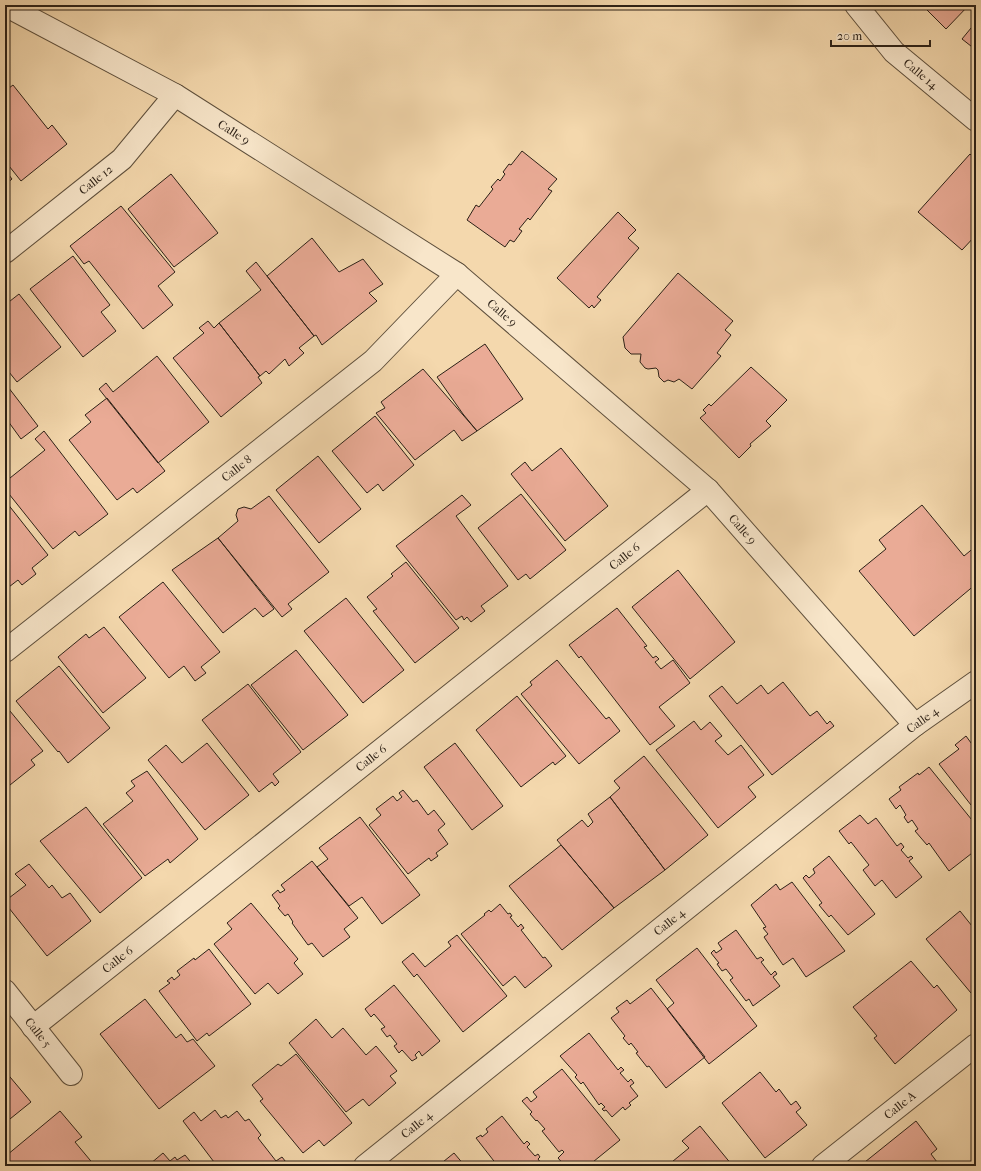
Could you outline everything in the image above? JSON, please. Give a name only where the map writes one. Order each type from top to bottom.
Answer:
[{"type":"street","name":"Calle 9","points":[[5,5],[175,95],[457,274],[708,490],[915,725]]},
{"type":"street","name":"Calle 14","points":[[856,5],[894,52],[976,120]]},
{"type":"street","name":"Calle 12","points":[[5,252],[122,159],[175,95]]},
{"type":"street","name":"Calle 8","points":[[5,651],[373,362],[457,274]]},
{"type":"street","name":"Calle 6","points":[[33,1026],[708,490]]},
{"type":"street","name":"Calle 4","points":[[365,1166],[915,725],[976,682]]},
{"type":"street","name":"Calle 5","points":[[5,991],[71,1074]]},
{"type":"street","name":"Calle A","points":[[823,1166],[976,1045]]},
{"type":"building","points":[[922,5],[969,5],[946,29]]},
{"type":"building","points":[[976,22],[976,50],[962,39]]},
{"type":"building","points":[[13,85],[48,129],[52,125],[67,144],[21,181],[5,161],[5,91]]},
{"type":"building","points":[[522,151],[557,179],[548,189],[552,191],[530,220],[528,218],[519,229],[522,231],[514,242],[510,240],[505,247],[467,220],[476,205],[479,207],[493,189],[491,187],[498,179],[500,181],[505,174],[503,172],[509,164],[511,165]]},
{"type":"building","points":[[970,154],[976,160],[976,235],[962,250],[918,212]]},
{"type":"building","points":[[5,170],[12,179],[5,185]]},
{"type":"building","points":[[171,174],[218,233],[174,267],[128,209]]},
{"type":"building","points":[[121,206],[175,272],[158,286],[173,305],[143,329],[89,261],[84,264],[70,246]]},
{"type":"building","points":[[618,212],[636,230],[628,238],[639,248],[597,297],[601,300],[594,308],[592,305],[589,308],[557,278]]},
{"type":"building","points":[[312,238],[339,272],[363,259],[383,284],[369,293],[377,301],[322,345],[316,335],[314,336],[267,276]]},
{"type":"building","points":[[73,256],[110,305],[101,312],[116,331],[83,357],[30,289]]},
{"type":"building","points":[[256,262],[314,336],[299,348],[304,353],[289,366],[285,359],[269,374],[266,371],[260,376],[219,323],[261,290],[246,271]]},
{"type":"building","points":[[678,273],[733,321],[725,330],[731,335],[717,353],[721,356],[692,389],[679,379],[674,382],[668,380],[664,382],[659,377],[658,370],[656,368],[645,368],[640,362],[641,354],[631,354],[625,348],[623,337]]},
{"type":"building","points":[[19,294],[61,347],[17,382],[5,367],[5,305]]},
{"type":"building","points":[[208,321],[214,328],[219,323],[260,376],[258,377],[262,383],[221,417],[173,358],[204,333],[199,328]]},
{"type":"building","points":[[485,344],[523,399],[477,431],[437,377]]},
{"type":"building","points":[[157,356],[209,422],[158,463],[99,389],[106,383],[113,392]]},
{"type":"building","points":[[751,367],[787,400],[766,421],[771,426],[750,444],[751,446],[739,458],[700,418],[706,413],[703,410],[709,404],[711,406]]},
{"type":"building","points":[[423,369],[477,431],[462,441],[454,430],[415,460],[376,413],[385,408],[381,402]]},
{"type":"building","points":[[5,383],[38,426],[21,439],[5,417]]},
{"type":"building","points":[[107,398],[165,471],[137,493],[133,488],[117,500],[69,440],[91,422],[85,415]]},
{"type":"building","points":[[375,416],[414,465],[383,491],[378,484],[367,493],[332,451]]},
{"type":"building","points":[[44,431],[108,514],[79,536],[75,531],[53,549],[5,489],[5,482],[45,450],[35,439]]},
{"type":"building","points":[[561,448],[608,506],[565,541],[511,474],[525,462],[532,471]]},
{"type":"building","points":[[318,456],[361,509],[319,543],[276,490]]},
{"type":"building","points":[[521,494],[566,550],[530,579],[526,574],[518,580],[478,528]]},
{"type":"building","points":[[462,495],[471,505],[456,516],[508,586],[481,606],[485,611],[471,622],[467,617],[464,620],[462,616],[456,620],[396,546]]},
{"type":"building","points":[[269,496],[329,572],[288,604],[292,609],[282,617],[218,538],[238,521],[236,515],[238,509],[244,507],[251,509]]},
{"type":"building","points":[[7,503],[48,555],[32,568],[36,574],[22,585],[18,580],[5,590],[5,504]]},
{"type":"building","points":[[922,505],[964,556],[976,546],[976,584],[914,636],[859,571],[886,549],[879,540]]},
{"type":"building","points":[[218,538],[274,609],[263,617],[255,608],[223,633],[172,570]]},
{"type":"building","points":[[406,562],[459,628],[415,663],[373,611],[377,609],[367,597],[393,576],[391,574]]},
{"type":"building","points":[[678,570],[735,642],[690,679],[632,607]]},
{"type":"building","points":[[163,582],[220,652],[201,667],[206,673],[195,681],[184,666],[169,678],[119,617]]},
{"type":"building","points":[[346,598],[404,670],[363,703],[304,631]]},
{"type":"building","points":[[617,608],[647,646],[644,647],[653,658],[656,656],[659,659],[655,662],[661,669],[673,660],[690,683],[659,707],[675,726],[650,745],[581,656],[579,658],[569,645]]},
{"type":"building","points":[[104,627],[146,678],[103,713],[58,657],[86,634],[89,638]]},
{"type":"building","points":[[296,650],[348,715],[303,750],[251,685]]},
{"type":"building","points":[[557,660],[606,719],[609,717],[620,731],[579,764],[521,694],[532,685],[530,682]]},
{"type":"building","points":[[59,666],[110,728],[68,763],[16,701]]},
{"type":"building","points":[[783,682],[810,716],[817,711],[827,724],[830,721],[834,726],[772,775],[709,696],[722,686],[737,704],[761,685],[768,694]]},
{"type":"building","points":[[248,684],[301,752],[273,774],[279,782],[275,786],[272,782],[259,792],[202,720]]},
{"type":"building","points":[[517,696],[566,756],[555,765],[553,762],[521,787],[476,730]]},
{"type":"building","points":[[5,705],[43,751],[31,760],[35,765],[5,789]]},
{"type":"building","points":[[694,721],[701,730],[710,722],[722,736],[715,741],[728,755],[741,745],[764,775],[748,787],[756,797],[718,828],[656,750]]},
{"type":"building","points":[[966,736],[974,747],[976,746],[976,806],[974,803],[971,805],[939,764],[959,749],[955,745]]},
{"type":"building","points":[[207,743],[249,795],[205,830],[148,760],[166,745],[182,763]]},
{"type":"building","points":[[455,743],[503,806],[472,830],[424,767]]},
{"type":"building","points":[[644,756],[708,835],[665,870],[610,797],[620,788],[614,781]]},
{"type":"building","points":[[929,767],[976,825],[976,850],[949,871],[929,843],[927,845],[915,831],[918,829],[912,820],[908,823],[904,817],[906,815],[900,805],[896,809],[889,799],[901,790],[899,787]]},
{"type":"building","points":[[147,771],[198,839],[170,863],[168,859],[145,876],[103,824],[133,801],[126,793],[135,786],[131,781]]},
{"type":"building","points":[[403,790],[413,802],[417,800],[428,815],[434,810],[445,824],[438,830],[448,844],[436,853],[438,856],[431,861],[429,858],[408,874],[369,825],[381,815],[376,809],[393,796],[397,801],[402,797],[399,793]]},
{"type":"building","points":[[610,797],[665,870],[614,908],[557,840],[582,820],[588,827],[593,822],[588,814]]},
{"type":"building","points":[[86,807],[142,878],[100,913],[40,841]]},
{"type":"building","points":[[860,815],[868,824],[876,818],[897,846],[901,843],[904,847],[901,850],[908,858],[911,856],[913,858],[909,861],[922,877],[896,898],[882,880],[875,886],[863,870],[869,865],[851,842],[849,844],[839,831]]},
{"type":"building","points":[[360,817],[420,895],[382,924],[362,897],[349,906],[317,867],[328,859],[319,848]]},
{"type":"building","points":[[561,845],[614,908],[562,950],[509,886]]},
{"type":"building","points":[[829,856],[875,914],[848,935],[831,915],[829,917],[819,905],[822,903],[803,878],[806,875],[809,878],[815,873],[813,869]]},
{"type":"building","points":[[312,861],[358,918],[344,929],[350,937],[323,957],[312,943],[308,945],[292,923],[293,922],[288,914],[285,916],[278,908],[280,906],[272,895],[278,890],[280,893],[285,890],[281,885]]},
{"type":"building","points":[[29,864],[49,888],[52,885],[62,898],[70,893],[91,921],[47,956],[5,903],[5,901],[26,885],[15,874]]},
{"type":"building","points":[[792,882],[845,951],[806,977],[793,958],[783,965],[764,937],[768,934],[763,928],[766,927],[751,905],[776,884],[780,890]]},
{"type":"building","points":[[251,903],[298,959],[294,963],[303,974],[278,994],[268,983],[255,994],[214,944],[232,929],[227,923]]},
{"type":"building","points":[[500,904],[508,914],[510,913],[512,916],[510,917],[518,927],[521,924],[524,928],[521,930],[543,958],[545,957],[552,966],[525,988],[515,976],[503,986],[461,934],[489,910],[491,912]]},
{"type":"building","points":[[960,911],[976,931],[976,989],[971,993],[926,939]]},
{"type":"building","points":[[736,930],[757,959],[761,957],[764,960],[761,962],[771,975],[775,971],[777,974],[773,977],[780,986],[753,1006],[749,999],[746,1001],[730,980],[733,978],[726,969],[722,971],[717,964],[719,963],[711,953],[714,950],[716,953],[722,949],[718,943]]},
{"type":"building","points":[[457,935],[507,996],[463,1032],[417,974],[414,977],[402,962],[413,953],[425,967],[451,946],[448,942]]},
{"type":"building","points":[[697,948],[757,1026],[709,1064],[667,1009],[674,1003],[656,980]]},
{"type":"building","points":[[209,949],[251,1004],[209,1036],[207,1033],[197,1041],[159,991],[170,983],[167,981],[172,977],[174,980],[180,975],[177,971]]},
{"type":"building","points":[[911,961],[934,988],[937,985],[957,1010],[895,1064],[874,1038],[877,1036],[853,1007]]},
{"type":"building","points":[[394,985],[440,1041],[422,1056],[419,1051],[415,1055],[417,1058],[412,1061],[402,1050],[399,1053],[394,1046],[397,1044],[390,1035],[387,1037],[381,1029],[385,1027],[374,1014],[371,1017],[365,1009]]},
{"type":"building","points":[[651,988],[705,1057],[666,1088],[649,1066],[647,1067],[636,1053],[638,1052],[631,1043],[629,1045],[623,1038],[625,1036],[611,1018],[619,1012],[616,1008],[627,1000],[630,1004]]},
{"type":"building","points":[[145,999],[176,1038],[181,1034],[187,1042],[193,1039],[215,1066],[159,1109],[100,1034]]},
{"type":"building","points":[[316,1019],[332,1038],[343,1028],[366,1055],[376,1046],[397,1071],[390,1076],[396,1083],[369,1106],[363,1099],[346,1112],[289,1043]]},
{"type":"building","points":[[589,1033],[618,1070],[621,1067],[624,1070],[620,1073],[628,1082],[631,1079],[634,1083],[630,1086],[638,1096],[629,1103],[631,1105],[625,1110],[623,1107],[612,1117],[606,1110],[604,1111],[602,1109],[605,1107],[601,1103],[599,1105],[583,1082],[581,1084],[575,1077],[577,1075],[560,1056]]},
{"type":"building","points":[[296,1054],[352,1123],[324,1146],[319,1140],[303,1153],[260,1101],[263,1099],[252,1085],[278,1064],[281,1066]]},
{"type":"building","points":[[562,1069],[620,1140],[588,1166],[565,1166],[558,1158],[564,1152],[562,1150],[559,1152],[542,1131],[545,1129],[530,1114],[532,1112],[522,1101],[527,1097],[531,1102],[537,1097],[533,1092]]},
{"type":"building","points":[[5,1071],[31,1102],[5,1123]]},
{"type":"building","points":[[760,1072],[776,1092],[779,1089],[791,1105],[796,1101],[801,1108],[796,1112],[807,1125],[765,1158],[722,1103]]},
{"type":"building","points":[[215,1110],[221,1118],[226,1115],[228,1118],[237,1111],[245,1121],[249,1119],[261,1135],[258,1138],[276,1161],[282,1157],[289,1166],[217,1166],[183,1121],[194,1112],[201,1121]]},
{"type":"building","points":[[60,1111],[82,1137],[75,1142],[95,1166],[5,1166],[5,1153],[7,1155]]},
{"type":"building","points":[[502,1116],[524,1144],[527,1141],[530,1144],[527,1147],[535,1156],[538,1154],[540,1157],[538,1159],[543,1166],[496,1166],[497,1165],[476,1138],[481,1135],[482,1137],[488,1132],[486,1129]]},
{"type":"building","points":[[916,1121],[937,1149],[931,1154],[940,1166],[860,1166]]},
{"type":"building","points":[[700,1126],[732,1165],[736,1162],[740,1166],[667,1166],[689,1148],[682,1141]]},
{"type":"building","points":[[163,1153],[170,1161],[175,1157],[177,1160],[185,1155],[194,1166],[151,1166],[150,1164]]},
{"type":"building","points":[[454,1153],[465,1166],[438,1166]]}]
